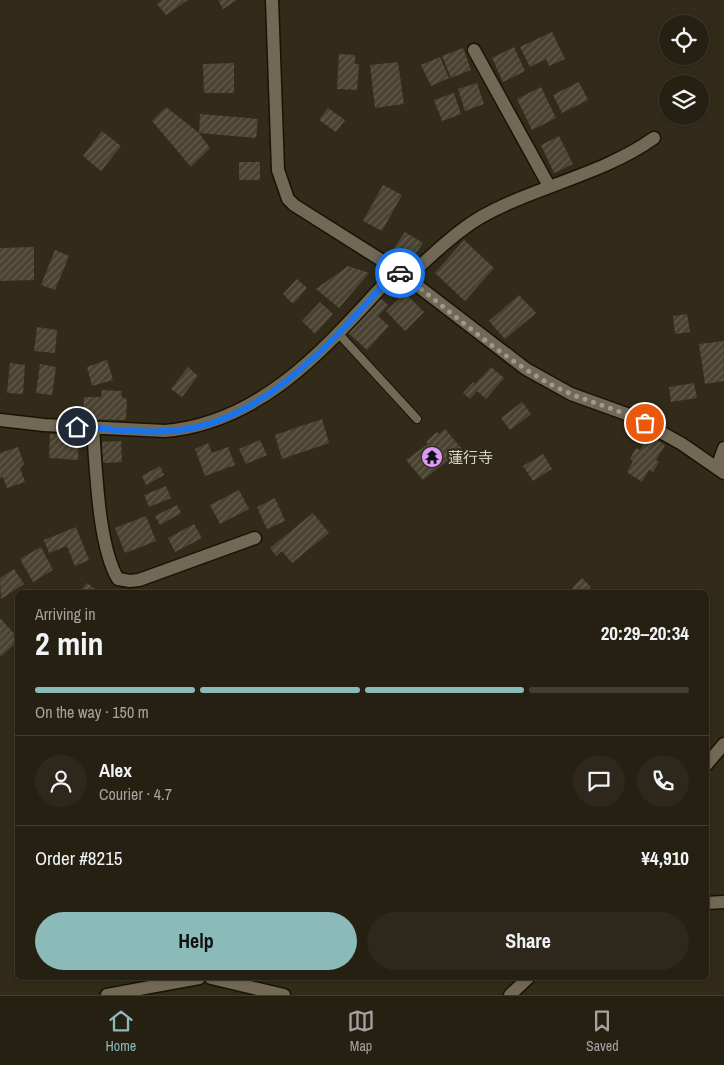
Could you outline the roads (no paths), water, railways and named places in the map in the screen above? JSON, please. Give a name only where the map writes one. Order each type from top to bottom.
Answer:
[{"type":"street","points":[[272,0],[278,170],[288,199],[309,216],[402,274],[484,339],[551,384],[632,416],[682,444],[721,470],[724,448]]},
{"type":"street","points":[[474,50],[548,186]]},
{"type":"street","points":[[0,420],[94,428],[165,431],[182,430],[225,418],[261,400],[285,381],[402,274],[480,218],[548,186],[631,154],[654,138]]},
{"type":"street","points":[[94,428],[98,496],[111,567],[118,579],[130,582],[139,580],[255,538]]},
{"type":"street","points":[[709,762],[724,744]]},
{"type":"street","points":[[709,903],[724,902]]},
{"type":"street","points":[[107,995],[187,980]]},
{"type":"street","points":[[221,980],[284,995]]},
{"type":"street","points":[[510,995],[526,980]]},
{"type":"lane","points":[[338,333],[417,419]]},
{"type":"place","name":"蓮行寺","points":[[432,457]]}]
